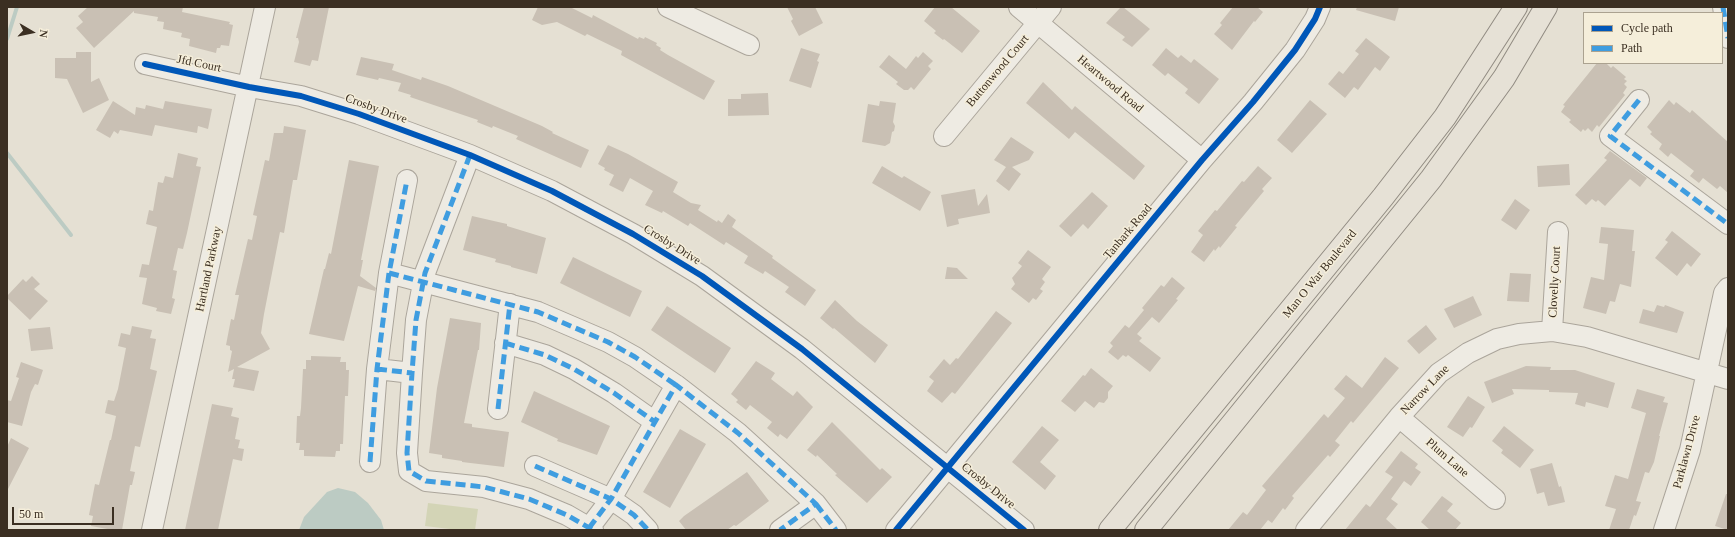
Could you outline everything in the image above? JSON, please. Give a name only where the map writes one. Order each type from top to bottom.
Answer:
[{"type":"main road","name":"Man O War Boulevard","points":[[1110,530],[1392,185],[1445,117],[1516,7]]},
{"type":"main road","points":[[1146,530],[1431,179],[1504,78],[1546,7]]},
{"type":"street","name":"Hartland Parkway","points":[[152,530],[265,7]]},
{"type":"street","points":[[668,7],[749,45]]},
{"type":"street","name":"Heartwood Road","points":[[1019,7],[1202,160]]},
{"type":"street","name":"Buttonwood Court","points":[[944,136],[1051,7]]},
{"type":"street","name":"Tanbark Road","points":[[896,530],[1202,160],[1295,50],[1315,19],[1320,7]]},
{"type":"street","points":[[1723,7],[1728,38]]},
{"type":"street","name":"Jfd Court","points":[[145,64],[249,86]]},
{"type":"street","name":"Crosby Drive","points":[[249,86],[281,91],[328,104],[470,155],[552,191],[633,234],[702,276],[802,349],[1024,530]]},
{"type":"street","points":[[1639,100],[1610,136],[1728,224]]},
{"type":"street","points":[[470,155],[444,220],[423,281],[416,320],[412,373],[408,453],[409,471],[426,481],[484,487],[529,499],[567,515],[591,529],[611,499],[676,385]]},
{"type":"street","points":[[370,462],[377,369],[389,272],[407,180]]},
{"type":"street","name":"Clovelly Court","points":[[1552,331],[1558,232]]},
{"type":"street","points":[[389,272],[538,312],[608,342],[635,357],[676,385],[738,433],[816,504],[836,530]]},
{"type":"street","name":"Parklawn Drive","points":[[1664,530],[1690,450],[1726,290]]},
{"type":"street","points":[[498,409],[510,304]]},
{"type":"street","name":"Narrow Lane","points":[[1306,530],[1400,417],[1439,373],[1468,353],[1497,339],[1519,334],[1552,331],[1587,337],[1728,378]]},
{"type":"street","points":[[506,343],[545,355],[574,369],[614,393],[655,422]]},
{"type":"street","points":[[377,369],[412,373]]},
{"type":"street","name":"Plum Lane","points":[[1400,417],[1495,499]]},
{"type":"street","points":[[535,466],[611,499],[634,515],[648,530]]},
{"type":"street","points":[[780,530],[816,504]]},
{"type":"green space","points":[[428,503],[478,509],[475,530],[458,530],[425,526]]},
{"type":"shaded area","points":[[338,488],[355,492],[368,503],[381,520],[384,530],[299,530],[304,517],[327,492]]},
{"type":"building","points":[[88,7],[183,7],[182,12],[230,22],[229,24],[233,25],[229,46],[221,45],[220,48],[217,48],[216,53],[189,46],[190,39],[181,37],[182,33],[163,29],[164,22],[157,21],[158,17],[134,13],[134,11],[94,48],[76,28],[83,22],[78,16]]},
{"type":"building","points":[[304,7],[329,7],[318,61],[312,60],[310,66],[294,62],[299,42],[298,38],[296,38]]},
{"type":"building","points":[[538,7],[570,7],[592,18],[593,15],[638,39],[639,37],[644,39],[645,37],[657,43],[656,45],[661,48],[660,50],[715,81],[704,100],[621,55],[622,51],[587,34],[585,36],[557,22],[542,25],[532,20]]},
{"type":"building","points":[[787,7],[815,7],[823,23],[799,36],[791,21],[793,19]]},
{"type":"building","points":[[935,7],[951,7],[980,31],[962,53],[934,33],[936,31],[924,21]]},
{"type":"building","points":[[1121,7],[1123,7],[1150,29],[1132,47],[1122,40],[1125,37],[1106,23]]},
{"type":"building","points":[[1233,7],[1257,7],[1263,12],[1255,22],[1254,21],[1232,50],[1214,34],[1222,25],[1220,23]]},
{"type":"building","points":[[1357,7],[1399,7],[1395,21],[1356,10]]},
{"type":"building","points":[[1366,38],[1390,57],[1380,71],[1375,67],[1358,90],[1354,87],[1345,98],[1328,84],[1339,71],[1343,74],[1359,54],[1355,51]]},
{"type":"building","points":[[801,48],[820,54],[811,88],[789,81]]},
{"type":"building","points":[[1166,48],[1178,58],[1181,55],[1191,63],[1194,59],[1219,79],[1199,104],[1185,93],[1188,89],[1168,73],[1165,76],[1152,65]]},
{"type":"building","points":[[76,52],[91,52],[91,82],[99,78],[109,100],[83,113],[67,79],[55,78],[55,58],[76,58]]},
{"type":"building","points":[[923,52],[933,61],[928,66],[931,69],[914,90],[911,87],[908,90],[904,90],[896,84],[898,82],[879,67],[889,55],[906,69],[916,56],[918,58]]},
{"type":"building","points":[[361,57],[394,64],[392,70],[421,80],[422,77],[448,86],[542,126],[553,132],[552,133],[589,150],[581,168],[516,139],[518,136],[493,126],[492,128],[477,122],[478,120],[410,97],[411,95],[398,91],[401,83],[356,75]]},
{"type":"building","points":[[1596,64],[1607,64],[1611,68],[1613,66],[1626,77],[1624,79],[1627,81],[1624,84],[1627,87],[1623,93],[1625,95],[1599,127],[1597,125],[1592,132],[1588,128],[1585,131],[1583,129],[1581,132],[1569,122],[1571,120],[1561,112],[1565,106],[1563,105]]},
{"type":"building","points":[[1043,82],[1072,110],[1075,106],[1145,166],[1134,180],[1075,132],[1069,139],[1026,103]]},
{"type":"building","points":[[768,93],[769,115],[728,116],[728,99],[741,99],[741,94]]},
{"type":"building","points":[[1310,100],[1327,114],[1292,153],[1277,140]]},
{"type":"building","points":[[1669,100],[1674,105],[1676,102],[1690,113],[1692,110],[1728,142],[1728,193],[1720,186],[1717,189],[1703,178],[1699,183],[1690,176],[1694,171],[1671,153],[1668,157],[1659,149],[1662,144],[1650,134],[1652,132],[1647,127]]},
{"type":"building","points":[[113,101],[135,115],[136,107],[145,109],[146,105],[163,109],[165,101],[212,109],[208,129],[198,126],[197,133],[155,125],[152,136],[120,130],[118,134],[114,131],[110,138],[96,130]]},
{"type":"building","points":[[880,101],[896,103],[893,122],[895,126],[894,131],[892,132],[890,143],[885,146],[862,142],[868,104],[879,106]]},
{"type":"building","points":[[284,126],[306,130],[297,180],[293,180],[284,233],[280,232],[264,314],[261,333],[270,349],[237,367],[259,371],[254,391],[233,387],[235,379],[232,379],[234,369],[228,372],[232,351],[230,350],[230,346],[226,345],[231,319],[234,320],[239,295],[235,295],[248,239],[252,240],[257,216],[253,215],[265,160],[269,161],[274,133],[283,133]]},
{"type":"building","points":[[1011,137],[1034,152],[1029,160],[1012,167],[1021,174],[1009,191],[996,181],[1006,167],[994,160]]},
{"type":"building","points":[[608,145],[628,154],[678,182],[673,192],[691,203],[701,205],[698,210],[717,222],[718,220],[722,223],[728,214],[736,220],[732,227],[773,256],[772,258],[816,290],[805,306],[785,292],[789,287],[765,271],[763,274],[744,263],[748,256],[726,242],[724,245],[690,223],[688,226],[663,211],[662,213],[645,205],[653,191],[630,178],[623,192],[609,185],[614,175],[604,170],[605,168],[598,164]]},
{"type":"building","points":[[1610,151],[1647,178],[1640,187],[1630,179],[1605,206],[1598,200],[1596,202],[1592,199],[1586,205],[1575,195],[1607,160],[1604,158]]},
{"type":"building","points":[[178,153],[198,158],[196,166],[201,167],[183,249],[178,248],[173,270],[177,271],[172,298],[175,299],[171,314],[156,311],[157,308],[142,304],[147,278],[139,277],[142,264],[149,265],[157,227],[146,224],[149,210],[153,211],[158,182],[163,183],[165,176],[173,178]]},
{"type":"building","points":[[349,160],[379,166],[361,260],[363,260],[360,276],[376,288],[375,291],[358,286],[344,341],[309,334],[324,269],[329,253],[331,254]]},
{"type":"building","points":[[1569,164],[1570,185],[1538,187],[1537,166]]},
{"type":"building","points":[[882,166],[902,178],[904,176],[931,192],[920,211],[872,183]]},
{"type":"building","points":[[1258,166],[1272,178],[1262,189],[1264,191],[1235,226],[1237,227],[1220,248],[1219,246],[1215,251],[1214,249],[1204,262],[1191,252],[1203,235],[1198,231],[1215,210],[1217,211],[1242,181],[1244,182]]},
{"type":"building","points":[[975,189],[978,206],[987,194],[990,213],[958,219],[959,224],[947,227],[941,195]]},
{"type":"building","points":[[1092,192],[1108,206],[1088,229],[1083,224],[1071,237],[1059,226]]},
{"type":"building","points":[[1515,199],[1530,210],[1516,230],[1501,220]]},
{"type":"building","points":[[472,216],[507,224],[507,226],[546,238],[537,274],[495,262],[496,259],[463,250]]},
{"type":"building","points":[[1601,227],[1634,230],[1632,251],[1635,251],[1631,287],[1620,284],[1615,302],[1610,301],[1606,314],[1583,308],[1591,277],[1604,280],[1608,244],[1599,243]]},
{"type":"building","points":[[1672,231],[1701,254],[1691,267],[1687,263],[1677,276],[1655,258],[1668,242],[1665,240]]},
{"type":"building","points":[[1028,250],[1051,267],[1042,279],[1045,282],[1040,289],[1043,291],[1036,300],[1033,298],[1029,303],[1011,289],[1015,284],[1012,278],[1022,266],[1018,263]]},
{"type":"building","points":[[573,257],[642,291],[630,317],[560,283]]},
{"type":"building","points":[[947,267],[957,268],[968,279],[945,279]]},
{"type":"building","points":[[1510,273],[1531,274],[1529,302],[1507,301]]},
{"type":"building","points":[[32,276],[40,284],[34,289],[48,301],[30,320],[7,298],[7,296],[23,279],[26,282]]},
{"type":"building","points":[[1172,277],[1185,288],[1176,299],[1178,300],[1159,323],[1152,317],[1137,334],[1142,338],[1139,341],[1161,358],[1150,372],[1128,355],[1126,357],[1123,355],[1118,360],[1108,352],[1113,346],[1110,343],[1125,325],[1129,328],[1144,310],[1142,308],[1161,285],[1164,287]]},
{"type":"building","points":[[1473,296],[1482,315],[1454,328],[1444,309]]},
{"type":"building","points":[[835,300],[857,321],[888,345],[875,363],[820,318]]},
{"type":"building","points":[[1657,305],[1664,307],[1665,305],[1684,312],[1677,333],[1639,323],[1643,309],[1654,312]]},
{"type":"building","points":[[667,306],[731,348],[715,373],[651,330]]},
{"type":"building","points":[[996,311],[1012,323],[955,394],[952,392],[942,403],[927,391],[934,381],[929,377],[944,359],[950,365],[956,358],[958,359]]},
{"type":"building","points":[[450,318],[481,323],[479,350],[464,423],[472,424],[472,427],[509,432],[504,467],[462,462],[442,458],[442,455],[429,453],[437,388]]},
{"type":"building","points":[[1426,325],[1437,339],[1419,354],[1407,341]]},
{"type":"building","points":[[132,326],[152,330],[150,338],[156,339],[150,369],[157,371],[140,447],[135,446],[130,471],[135,472],[132,485],[130,485],[122,530],[113,530],[91,526],[93,516],[89,515],[95,484],[99,485],[116,416],[105,413],[108,400],[114,401],[118,389],[126,348],[118,346],[121,333],[130,335]]},
{"type":"building","points":[[50,327],[53,349],[31,351],[28,329]]},
{"type":"building","points":[[311,356],[341,357],[340,362],[346,362],[346,370],[349,370],[348,396],[345,396],[343,444],[340,444],[340,451],[336,451],[335,457],[304,456],[304,450],[299,450],[300,443],[296,443],[297,416],[300,416],[301,408],[303,369],[306,369],[306,360],[311,360]]},
{"type":"building","points":[[1385,357],[1399,368],[1353,423],[1351,421],[1335,441],[1340,445],[1330,457],[1328,455],[1292,496],[1294,498],[1285,510],[1283,508],[1272,523],[1268,520],[1260,530],[1228,530],[1243,512],[1247,515],[1266,490],[1262,486],[1324,414],[1328,418],[1345,398],[1334,389],[1346,375],[1362,388]]},
{"type":"building","points":[[756,361],[775,373],[771,379],[793,396],[797,391],[813,407],[787,439],[780,434],[778,437],[767,428],[772,422],[750,405],[746,410],[736,402],[738,400],[731,394]]},
{"type":"building","points":[[21,362],[43,370],[38,385],[35,384],[31,392],[22,426],[7,422],[7,400],[11,401],[19,378],[16,377]]},
{"type":"building","points":[[1526,366],[1551,367],[1550,370],[1575,370],[1615,383],[1608,408],[1586,402],[1585,407],[1575,404],[1578,393],[1549,392],[1549,390],[1512,389],[1514,394],[1492,403],[1484,382]]},
{"type":"building","points":[[1091,368],[1113,386],[1108,392],[1108,398],[1104,403],[1099,402],[1094,408],[1085,401],[1075,412],[1061,401],[1083,375],[1085,376]]},
{"type":"building","points":[[1637,389],[1665,397],[1663,402],[1668,403],[1654,462],[1649,473],[1645,472],[1636,501],[1641,502],[1636,516],[1634,515],[1629,530],[1609,530],[1616,509],[1605,506],[1615,475],[1628,479],[1646,413],[1631,408]]},
{"type":"building","points":[[534,391],[610,426],[597,455],[557,441],[558,439],[521,422]]},
{"type":"building","points":[[1468,396],[1485,407],[1472,428],[1470,427],[1463,437],[1447,427]]},
{"type":"building","points":[[212,404],[233,408],[231,416],[239,418],[235,439],[240,440],[238,448],[244,449],[242,461],[233,459],[218,530],[185,530]]},
{"type":"building","points":[[832,422],[880,470],[882,468],[892,477],[867,503],[835,475],[837,474],[817,455],[816,457],[807,450]]},
{"type":"building","points":[[1042,426],[1059,440],[1040,462],[1056,476],[1045,490],[1012,462]]},
{"type":"building","points":[[1504,426],[1534,450],[1520,468],[1501,453],[1503,450],[1492,441]]},
{"type":"building","points":[[680,429],[706,444],[670,508],[643,492]]},
{"type":"building","points":[[11,438],[29,448],[7,491],[7,447]]},
{"type":"building","points":[[1401,451],[1418,464],[1415,468],[1421,472],[1411,486],[1404,481],[1391,499],[1398,504],[1386,519],[1398,530],[1345,530],[1366,504],[1370,507],[1393,477],[1385,472]]},
{"type":"building","points":[[1552,463],[1559,487],[1561,486],[1565,502],[1548,506],[1544,492],[1537,494],[1530,469]]},
{"type":"building","points":[[747,472],[769,501],[736,526],[734,525],[727,530],[686,530],[679,521],[684,516]]},
{"type":"building","points":[[1726,494],[1728,494],[1728,530],[1715,526]]},
{"type":"building","points":[[1442,496],[1453,504],[1447,511],[1461,523],[1455,530],[1430,530],[1421,522]]},
{"type":"waterway","points":[[7,39],[17,7]]},
{"type":"waterway","points":[[7,153],[71,235]]},
{"type":"marked path","points":[[1723,7],[1728,38]]},
{"type":"marked path","points":[[1639,100],[1610,136],[1728,224]]},
{"type":"marked path","points":[[470,155],[425,273],[416,320],[407,453],[409,471],[426,481],[484,487],[529,499],[567,515],[593,530]]},
{"type":"marked path","points":[[370,462],[377,369],[389,273],[407,180]]},
{"type":"marked path","points":[[389,273],[538,312],[608,342],[635,357],[676,385]]},
{"type":"marked path","points":[[498,409],[510,304]]},
{"type":"marked path","points":[[505,343],[545,355],[574,369],[614,393],[655,422]]},
{"type":"marked path","points":[[377,369],[412,373]]},
{"type":"marked path","points":[[589,528],[611,499],[676,385],[738,433],[816,504],[780,530]]},
{"type":"marked path","points":[[535,466],[611,499],[634,515],[648,530]]},
{"type":"marked path","points":[[816,504],[836,530]]},
{"type":"cycle path","points":[[896,530],[1202,160],[1253,102],[1295,50],[1315,19],[1320,7]]},
{"type":"cycle path","points":[[145,64],[249,87],[301,96],[359,114],[470,155],[552,191],[633,234],[702,276],[802,349],[1024,530]]}]
